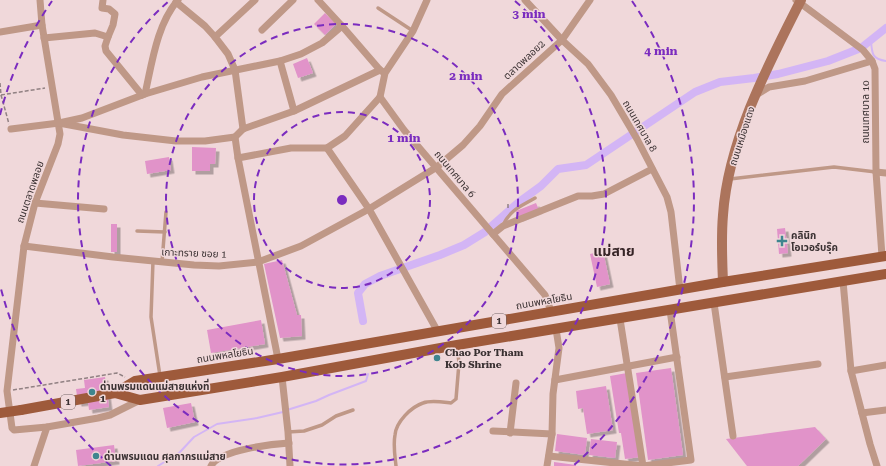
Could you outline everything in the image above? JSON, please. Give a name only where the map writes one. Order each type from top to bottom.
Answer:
[{"type":"main road","name":"ถนนพหลโยธิน","points":[[0,413],[115,393],[135,380],[278,359],[551,311],[884,256]]},
{"type":"main road","name":"ถนนพหลโยธิน","points":[[115,393],[140,400],[282,377],[457,345],[886,274]]},
{"type":"main road","points":[[456,328],[457,345]]},
{"type":"street","name":"ถนนตลาดพลอย","points":[[40,0],[42,26],[60,134],[58,144],[35,203],[24,246],[7,391],[12,428],[14,430],[47,427]]},
{"type":"street","points":[[103,0],[102,8],[109,8],[115,14],[113,25],[105,46],[106,51],[144,94]]},
{"type":"street","points":[[215,37],[255,0]]},
{"type":"street","points":[[262,30],[293,0]]},
{"type":"street","points":[[238,158],[291,148],[327,148],[345,136],[380,97],[382,71],[318,0]]},
{"type":"street","points":[[59,123],[123,135],[176,141],[205,141],[235,137],[243,130],[294,111],[382,71],[413,31],[427,0]]},
{"type":"street","name":"ถนนเทศบาล 8","points":[[525,0],[562,40],[588,64],[610,95],[637,139],[667,197],[671,212],[680,290]]},
{"type":"street","name":"ตลาดพลอย2","points":[[437,167],[463,145],[480,126],[502,94],[562,40],[590,0]]},
{"type":"street","points":[[144,94],[156,43],[171,8],[177,1],[205,26],[228,54],[235,70],[243,130]]},
{"type":"street","points":[[757,93],[769,87],[805,81],[870,58],[863,50],[799,1]]},
{"type":"street","name":"ถนนเหมืองแดง","points":[[723,282],[723,214],[728,179],[736,146],[765,72],[799,1]]},
{"type":"street","points":[[0,32],[42,26]]},
{"type":"street","points":[[11,129],[59,123],[82,118],[144,94],[173,85],[280,61],[301,54],[322,43],[342,26]]},
{"type":"street","points":[[44,38],[95,33],[108,37]]},
{"type":"street","name":"ถนนเทศบาล 10","points":[[870,58],[875,69],[876,172],[884,256]]},
{"type":"street","points":[[280,61],[294,111]]},
{"type":"street","name":"ถนนเทศบาล 6","points":[[380,97],[404,130],[545,296],[551,311]]},
{"type":"street","points":[[80,128],[82,118]]},
{"type":"street","points":[[235,137],[278,359]]},
{"type":"street","points":[[327,148],[369,209],[438,332]]},
{"type":"street","name":"เกาะทราย ซอย 1","points":[[24,246],[162,262],[219,266],[258,262],[301,246],[369,209],[437,167]]},
{"type":"street","points":[[493,234],[503,226],[578,196],[604,194],[652,169]]},
{"type":"street","points":[[876,172],[886,172]]},
{"type":"street","points":[[35,203],[104,210]]},
{"type":"street","points":[[843,280],[851,371],[877,466]]},
{"type":"street","points":[[714,303],[733,436]]},
{"type":"street","points":[[549,456],[643,466],[678,464],[691,460],[670,310]]},
{"type":"street","points":[[620,319],[643,466]]},
{"type":"street","points":[[547,466],[552,434],[553,394],[559,348],[556,329]]},
{"type":"street","points":[[555,380],[677,358]]},
{"type":"street","points":[[725,377],[818,364]]},
{"type":"street","points":[[851,371],[886,365]]},
{"type":"street","points":[[282,377],[290,466]]},
{"type":"street","points":[[510,433],[516,383]]},
{"type":"street","points":[[34,466],[47,427],[110,415],[140,400]]},
{"type":"street","points":[[862,413],[886,410]]},
{"type":"street","points":[[494,431],[552,434]]},
{"type":"street","points":[[211,466],[213,462],[235,452],[269,445],[289,443]]},
{"type":"lane","points":[[378,8],[413,31]]},
{"type":"lane","points":[[728,179],[834,167],[876,172]]},
{"type":"lane","points":[[503,226],[508,216],[512,212],[535,198]]},
{"type":"lane","points":[[162,262],[166,232],[166,212]]},
{"type":"lane","points":[[137,231],[166,232]]},
{"type":"lane","points":[[153,261],[151,317],[160,377]]},
{"type":"lane","points":[[396,466],[395,432],[403,418],[414,408],[423,403],[439,402],[451,404],[456,399],[459,363],[457,345]]},
{"type":"lane","points":[[288,432],[304,431],[322,425],[336,416],[353,410]]},
{"type":"path","points":[[0,83],[1,95],[11,129]]},
{"type":"path","points":[[1,95],[52,87]]},
{"type":"path","points":[[7,391],[117,373],[135,380]]},
{"type":"building","points":[[325,13],[336,24],[325,35],[314,24]]},
{"type":"building","points":[[307,58],[313,73],[298,78],[293,64]]},
{"type":"building","points":[[192,147],[216,148],[215,164],[210,164],[210,171],[192,171]]},
{"type":"building","points":[[169,157],[171,170],[147,174],[145,161]]},
{"type":"building","points":[[536,203],[539,210],[519,218],[516,211]]},
{"type":"building","points":[[111,224],[117,224],[117,252],[111,252]]},
{"type":"building","name":"คลินิก โอเวอร์บรุ๊ค","points":[[785,228],[788,253],[779,254],[777,229]]},
{"type":"building","points":[[603,251],[610,284],[597,287],[590,254]]},
{"type":"building","points":[[282,260],[297,315],[301,315],[302,336],[280,338],[264,264]]},
{"type":"building","points":[[261,320],[265,344],[211,353],[207,330]]},
{"type":"building","points":[[671,368],[683,455],[648,460],[636,373]]},
{"type":"building","points":[[627,373],[640,457],[625,459],[621,433],[619,433],[610,376]]},
{"type":"building","name":"ด่านพรมแดนแม่สายแห่งที่ 1","points":[[105,377],[109,407],[89,410],[88,402],[78,403],[76,389],[85,388],[84,380]]},
{"type":"building","points":[[606,386],[613,430],[587,434],[583,408],[578,409],[576,391]]},
{"type":"building","points":[[191,403],[195,422],[167,428],[163,408]]},
{"type":"building","points":[[815,427],[826,439],[798,466],[747,466],[726,439]]},
{"type":"building","points":[[557,434],[587,438],[585,455],[555,451]]},
{"type":"building","points":[[591,439],[617,442],[615,458],[589,455]]},
{"type":"building","name":"ด่านพรมแดน ศุลกากรแม่สาย","points":[[114,445],[116,461],[78,466],[76,450]]},
{"type":"building","points":[[554,462],[576,465],[576,466],[554,466]]},
{"type":"waterway","points":[[363,321],[358,293],[365,284],[380,276],[464,245],[485,232],[519,202],[541,186],[558,169],[586,165],[695,92],[720,82],[778,74],[828,61],[861,48],[886,28]]},
{"type":"waterway","points":[[871,41],[875,57],[886,61]]},
{"type":"waterway","points":[[287,410],[316,401],[366,381],[368,374]]},
{"type":"waterway","points":[[158,466],[180,452],[194,437],[217,424],[257,418],[283,412]]},
{"type":"place","name":"คลินิก โอเวอร์บรุ๊ค","points":[[782,241]]},
{"type":"place","name":"Chao Por Tham Kob Shrine","points":[[437,358]]},
{"type":"place","name":"ด่านพรมแดนแม่สายแห่งที่ 1","points":[[92,392]]},
{"type":"place","name":"ด่านพรมแดน ศุลกากรแม่สาย","points":[[96,456]]},
{"type":"district","name":"แม่สาย","points":[[614,251]]}]
